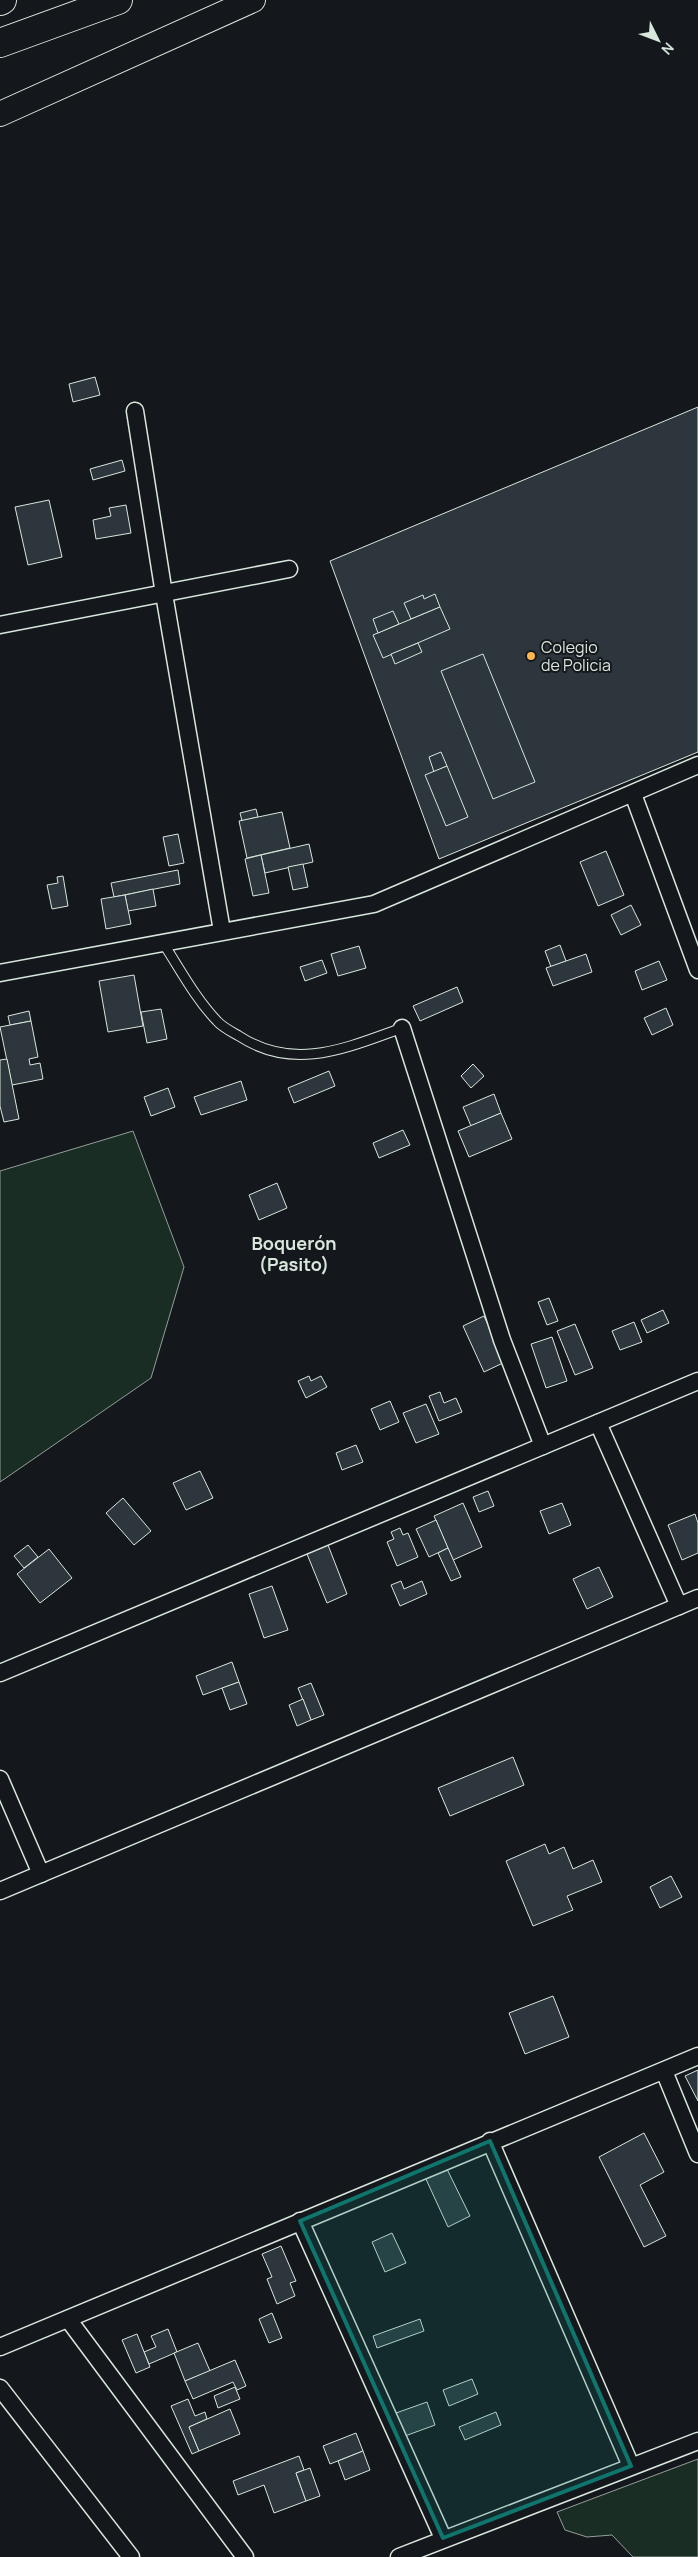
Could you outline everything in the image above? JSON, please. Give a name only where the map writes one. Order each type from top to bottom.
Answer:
[{"type":"highway","points":[[0,43],[118,0]]},
{"type":"street","points":[[0,114],[253,0]]},
{"type":"street","points":[[135,411],[164,594],[222,932]]},
{"type":"street","points":[[0,625],[289,570]]},
{"type":"street","points":[[0,973],[374,904],[633,794],[698,764]]},
{"type":"street","points":[[633,794],[698,970]]},
{"type":"street","points":[[402,1028],[502,1340],[543,1446]]},
{"type":"street","points":[[0,1673],[698,1381]]},
{"type":"street","points":[[598,1423],[679,1606]]},
{"type":"street","points":[[0,1891],[698,1598]]},
{"type":"street","points":[[0,1778],[41,1874]]},
{"type":"street","points":[[0,2347],[490,2141],[698,2056]]},
{"type":"street","points":[[664,2071],[698,2154]]},
{"type":"street","points":[[490,2141],[631,2466]]},
{"type":"street","points":[[300,2221],[443,2538]]},
{"type":"street","points":[[68,2319],[245,2557]]},
{"type":"street","points":[[0,2388],[131,2557]]},
{"type":"street","points":[[399,2557],[443,2538],[698,2441]]},
{"type":"lane","points":[[163,943],[200,1000],[218,1023],[246,1041],[275,1053],[311,1056],[346,1048],[402,1028]]},
{"type":"highlighted area","points":[[490,2141],[631,2466],[443,2538],[300,2221]]},
{"type":"green space","points":[[133,1131],[184,1267],[151,1378],[0,1482],[0,1171]]},
{"type":"green space","points":[[698,2459],[698,2557],[633,2557],[612,2535],[587,2537],[565,2530],[557,2512]]},
{"type":"building","points":[[95,377],[100,395],[73,402],[69,384]]},
{"type":"building","name":"Colegio de Policia","points":[[698,407],[698,752],[439,859],[330,561]]},
{"type":"building","points":[[122,460],[125,471],[93,480],[90,469]]},
{"type":"building","points":[[49,500],[62,557],[28,565],[15,507]]},
{"type":"building","points":[[126,505],[131,533],[96,539],[93,520],[111,516],[109,508]]},
{"type":"building","points":[[435,594],[440,607],[411,619],[404,603],[423,595],[424,599]]},
{"type":"building","points":[[440,607],[450,629],[383,658],[373,635]]},
{"type":"building","points":[[393,611],[399,624],[378,633],[373,619]]},
{"type":"building","points":[[418,643],[422,652],[395,664],[391,654]]},
{"type":"building","points":[[483,654],[535,782],[493,799],[441,671]]},
{"type":"building","points":[[441,752],[447,766],[434,772],[429,757]]},
{"type":"building","points":[[447,766],[468,817],[446,826],[425,775]]},
{"type":"building","points":[[256,809],[258,817],[242,821],[240,813]]},
{"type":"building","points":[[282,812],[290,848],[247,858],[239,821]]},
{"type":"building","points":[[178,834],[184,863],[169,866],[163,837]]},
{"type":"building","points":[[309,844],[313,862],[265,873],[261,855]]},
{"type":"building","points":[[606,851],[624,895],[598,906],[580,862]]},
{"type":"building","points":[[261,855],[269,893],[253,896],[245,859]]},
{"type":"building","points":[[303,864],[308,887],[293,890],[288,867]]},
{"type":"building","points":[[178,870],[180,884],[114,897],[111,883]]},
{"type":"building","points":[[63,876],[68,906],[52,909],[47,885],[58,883],[57,877]]},
{"type":"building","points":[[153,889],[156,906],[128,911],[125,895]]},
{"type":"building","points":[[125,895],[131,924],[106,929],[101,899]]},
{"type":"building","points":[[631,905],[641,925],[621,935],[611,915]]},
{"type":"building","points":[[560,945],[566,961],[551,967],[545,951]]},
{"type":"building","points":[[359,946],[366,968],[338,976],[331,954]]},
{"type":"building","points":[[586,954],[592,972],[553,986],[546,968]]},
{"type":"building","points":[[322,960],[327,973],[305,981],[300,967]]},
{"type":"building","points":[[659,961],[667,980],[642,990],[635,971]]},
{"type":"building","points":[[134,975],[143,1026],[108,1032],[99,981]]},
{"type":"building","points":[[457,987],[463,1002],[420,1021],[413,1006]]},
{"type":"building","points":[[666,1008],[673,1025],[652,1035],[644,1018]]},
{"type":"building","points":[[161,1009],[167,1039],[147,1043],[141,1012]]},
{"type":"building","points":[[29,1011],[31,1021],[10,1025],[8,1016]]},
{"type":"building","points":[[31,1021],[38,1057],[29,1059],[30,1065],[40,1063],[43,1079],[12,1085],[0,1027]]},
{"type":"building","points":[[7,1059],[19,1119],[4,1122],[0,1106],[0,1060]]},
{"type":"building","points":[[473,1064],[484,1076],[471,1088],[461,1076]]},
{"type":"building","points":[[329,1071],[335,1086],[294,1103],[288,1088]]},
{"type":"building","points":[[241,1081],[247,1100],[201,1115],[194,1097]]},
{"type":"building","points":[[168,1088],[175,1107],[151,1116],[144,1097]]},
{"type":"building","points":[[494,1094],[501,1113],[471,1126],[463,1107]]},
{"type":"building","points":[[501,1113],[512,1139],[469,1157],[458,1131]]},
{"type":"building","points":[[403,1130],[410,1145],[379,1158],[373,1143]]},
{"type":"building","points":[[277,1183],[287,1208],[259,1220],[249,1195]]},
{"type":"building","points":[[549,1298],[558,1321],[547,1325],[538,1302]]},
{"type":"building","points":[[663,1310],[669,1323],[647,1333],[641,1320]]},
{"type":"building","points":[[484,1316],[505,1362],[484,1372],[463,1326]]},
{"type":"building","points":[[634,1322],[642,1342],[620,1350],[612,1331]]},
{"type":"building","points":[[575,1324],[593,1368],[575,1375],[557,1331]]},
{"type":"building","points":[[552,1337],[567,1381],[546,1388],[531,1344]]},
{"type":"building","points":[[309,1376],[311,1381],[321,1376],[327,1387],[306,1398],[298,1381]]},
{"type":"building","points":[[440,1392],[444,1403],[456,1398],[462,1412],[439,1421],[429,1396]]},
{"type":"building","points":[[390,1401],[399,1422],[380,1430],[371,1409]]},
{"type":"building","points":[[426,1404],[439,1434],[416,1443],[403,1413]]},
{"type":"building","points":[[356,1445],[363,1462],[342,1470],[336,1453]]},
{"type":"building","points":[[200,1471],[213,1498],[186,1510],[173,1483]]},
{"type":"building","points":[[488,1491],[494,1506],[479,1512],[473,1497]]},
{"type":"building","points":[[123,1498],[151,1531],[134,1545],[106,1513]]},
{"type":"building","points":[[463,1503],[482,1547],[453,1560],[434,1516]]},
{"type":"building","points":[[562,1503],[571,1525],[549,1534],[540,1511]]},
{"type":"building","points":[[695,1514],[698,1523],[698,1553],[682,1560],[668,1525]]},
{"type":"building","points":[[436,1520],[448,1548],[429,1557],[416,1529]]},
{"type":"building","points":[[400,1528],[403,1535],[408,1533],[418,1557],[397,1566],[387,1542],[394,1539],[391,1532]]},
{"type":"building","points":[[28,1545],[38,1557],[24,1568],[14,1556]]},
{"type":"building","points":[[328,1545],[347,1594],[327,1603],[307,1554]]},
{"type":"building","points":[[448,1548],[461,1577],[451,1581],[438,1553]]},
{"type":"building","points":[[49,1549],[72,1578],[40,1603],[17,1574]]},
{"type":"building","points":[[599,1567],[613,1597],[587,1609],[573,1579]]},
{"type":"building","points":[[401,1581],[404,1589],[422,1581],[427,1594],[400,1606],[391,1585]]},
{"type":"building","points":[[272,1586],[288,1630],[264,1638],[249,1594]]},
{"type":"building","points":[[232,1662],[239,1682],[203,1695],[196,1676]]},
{"type":"building","points":[[239,1682],[247,1704],[230,1710],[222,1688]]},
{"type":"building","points":[[311,1683],[324,1715],[311,1720],[298,1688]]},
{"type":"building","points":[[303,1699],[311,1720],[297,1726],[289,1705]]},
{"type":"building","points":[[513,1757],[524,1785],[450,1816],[438,1788]]},
{"type":"building","points":[[545,1844],[549,1854],[564,1847],[573,1869],[593,1860],[602,1882],[567,1896],[573,1910],[533,1926],[506,1861]]},
{"type":"building","points":[[671,1876],[682,1897],[660,1908],[650,1887]]},
{"type":"building","points":[[553,1996],[569,2037],[525,2054],[509,2013]]},
{"type":"building","points":[[698,2070],[698,2101],[685,2076]]},
{"type":"building","points":[[644,2133],[664,2172],[640,2185],[666,2236],[644,2247],[599,2157]]},
{"type":"building","points":[[446,2167],[470,2216],[448,2227],[425,2177]]},
{"type":"building","points":[[392,2233],[406,2263],[385,2272],[372,2242]]},
{"type":"building","points":[[281,2246],[296,2281],[290,2283],[295,2296],[277,2304],[267,2279],[272,2277],[262,2254]]},
{"type":"building","points":[[272,2313],[282,2338],[269,2343],[259,2319]]},
{"type":"building","points":[[420,2319],[424,2331],[377,2348],[373,2336]]},
{"type":"building","points":[[168,2329],[177,2352],[149,2364],[144,2352],[156,2347],[151,2336]]},
{"type":"building","points":[[137,2334],[150,2367],[136,2373],[122,2340]]},
{"type":"building","points":[[198,2343],[210,2371],[185,2381],[174,2353]]},
{"type":"building","points":[[235,2360],[246,2386],[237,2390],[233,2382],[193,2399],[185,2381]]},
{"type":"building","points":[[472,2379],[478,2394],[449,2406],[443,2390]]},
{"type":"building","points":[[235,2387],[240,2399],[218,2408],[214,2396]]},
{"type":"building","points":[[188,2399],[195,2416],[205,2412],[207,2419],[189,2427],[199,2451],[192,2454],[171,2406]]},
{"type":"building","points":[[427,2402],[435,2425],[405,2436],[396,2413]]},
{"type":"building","points":[[230,2409],[240,2434],[199,2451],[189,2427]]},
{"type":"building","points":[[496,2412],[501,2425],[465,2440],[459,2427]]},
{"type":"building","points":[[356,2433],[363,2451],[330,2464],[323,2446]]},
{"type":"building","points":[[363,2451],[370,2470],[345,2480],[338,2461]]},
{"type":"building","points":[[299,2456],[304,2470],[296,2473],[306,2501],[274,2513],[264,2485],[238,2495],[233,2481]]},
{"type":"building","points":[[310,2468],[320,2496],[306,2501],[296,2473]]},
{"type":"place","name":"Colegio de Policia","points":[[531,656]]},
{"type":"district","name":"Boquerón (Pasito)","points":[[294,1254]]}]
